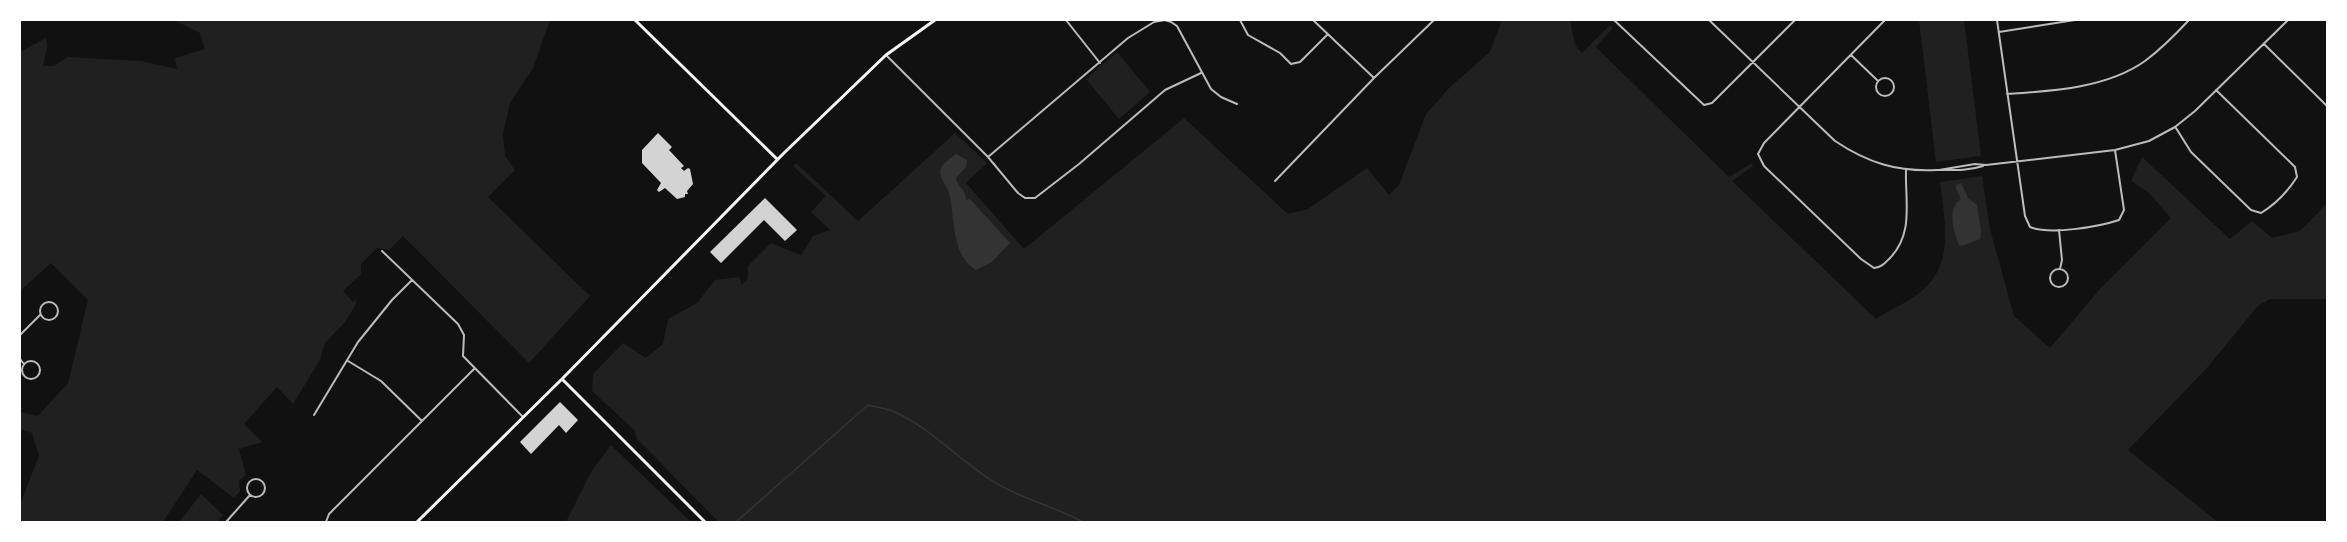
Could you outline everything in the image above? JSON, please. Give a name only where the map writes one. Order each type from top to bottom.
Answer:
[{"type":"main road","points":[[635,20],[777,159]]},
{"type":"main road","points":[[417,522],[562,379],[777,159],[886,55],[934,20]]},
{"type":"main road","points":[[562,379],[705,522]]},
{"type":"street","points":[[1066,20],[1100,63]]},
{"type":"street","points":[[988,157],[1128,38],[1154,22],[1165,20],[1172,22],[1180,30],[1211,89],[1221,97],[1237,104]]},
{"type":"street","points":[[1240,20],[1248,35],[1280,53],[1291,64],[1300,62],[1328,34]]},
{"type":"street","points":[[1313,20],[1374,78]]},
{"type":"street","points":[[1275,181],[1374,78],[1434,20]]},
{"type":"street","points":[[1614,20],[1704,105],[1712,103],[1795,20]]},
{"type":"street","points":[[1709,20],[1835,141],[1858,156],[1877,164],[1906,170],[1975,168],[2115,150],[2149,141],[2175,127],[2288,20]]},
{"type":"street","points":[[1885,20],[1764,142],[1758,149],[1759,160],[1861,259],[1874,268],[1884,265],[1905,237],[1906,170]]},
{"type":"street","points":[[1997,20],[2025,216],[2030,227],[2039,231],[2060,230],[2108,224],[2119,220],[2124,210],[2115,150]]},
{"type":"street","points":[[1999,32],[2075,20]]},
{"type":"street","points":[[2007,94],[2095,84],[2130,70],[2146,60],[2189,20]]},
{"type":"street","points":[[2264,44],[2328,107]]},
{"type":"street","points":[[886,55],[988,157],[1018,193],[1025,198],[1035,198],[1079,164],[1165,90],[1201,73]]},
{"type":"street","points":[[1851,55],[1878,81]]},
{"type":"street","points":[[1886,78],[1892,81],[1894,88],[1892,93],[1884,97],[1879,95],[1876,87],[1878,81],[1886,78]]},
{"type":"street","points":[[2175,127],[2191,152],[2251,210],[2261,213],[2271,207],[2291,187],[2297,177],[2295,167],[2216,90]]},
{"type":"street","points":[[2060,230],[2062,261],[2060,269]]},
{"type":"street","points":[[382,251],[463,330],[465,341],[462,353],[474,369],[523,417]]},
{"type":"street","points":[[2060,269],[2066,272],[2068,278],[2065,285],[2059,288],[2052,285],[2049,279],[2051,273],[2060,269]]},
{"type":"street","points":[[314,416],[363,335],[412,280]]},
{"type":"street","points":[[20,335],[40,315],[40,309],[47,303],[52,303],[57,307],[57,316],[53,320],[47,320],[40,315]]},
{"type":"street","points":[[20,359],[24,364]]},
{"type":"street","points":[[347,360],[381,381],[422,421]]},
{"type":"street","points":[[33,361],[38,364],[40,370],[36,378],[27,379],[23,375],[21,369],[24,364],[33,361]]},
{"type":"street","points":[[326,522],[329,514],[474,369]]},
{"type":"street","points":[[254,479],[262,481],[266,486],[263,495],[255,498],[250,495],[247,490],[249,482],[254,479]]},
{"type":"street","points":[[226,522],[250,495]]},
{"type":"shaded area","points":[[174,20],[550,20],[533,68],[510,103],[503,134],[505,156],[515,170],[488,197],[590,296],[529,363],[403,236],[389,250],[377,248],[361,264],[361,274],[343,291],[353,302],[356,299],[356,304],[345,322],[325,343],[320,360],[293,404],[277,387],[244,424],[262,442],[239,449],[246,475],[239,481],[240,491],[234,498],[197,470],[163,522],[20,522],[20,504],[39,456],[32,433],[20,429],[20,412],[38,416],[68,383],[88,300],[51,263],[20,291],[20,52],[46,38],[47,47],[43,66],[54,66],[67,57],[141,61],[177,69],[175,58],[205,49],[200,33]]},
{"type":"shaded area","points":[[1502,20],[1570,20],[1575,45],[1582,53],[1610,25],[1613,28],[1596,47],[1729,177],[1752,163],[1753,166],[1732,181],[1876,319],[1913,297],[1934,278],[1944,252],[1945,238],[1940,182],[1982,176],[1990,229],[2014,316],[2050,348],[2100,289],[2171,218],[2149,193],[2131,181],[2142,157],[2230,239],[2252,221],[2272,238],[2300,231],[2327,203],[2327,299],[2270,299],[2258,306],[2206,369],[2128,450],[2218,522],[719,522],[637,439],[635,431],[592,391],[593,374],[623,343],[646,358],[663,344],[668,319],[697,303],[715,280],[739,277],[742,285],[748,278],[748,266],[771,243],[801,255],[813,236],[830,230],[811,212],[826,196],[793,166],[796,163],[858,221],[955,133],[987,163],[966,183],[1024,249],[1184,118],[1288,214],[1308,209],[1367,168],[1389,195],[1399,185],[1426,114],[1451,86],[1490,52]]},
{"type":"shaded area","points":[[1919,20],[1964,20],[1981,156],[1936,162]]},
{"type":"shaded area","points":[[1117,52],[1150,92],[1119,119],[1086,79]]},
{"type":"shaded area","points":[[956,154],[967,160],[966,167],[956,178],[966,200],[970,199],[1010,243],[992,262],[976,270],[968,264],[958,246],[949,193],[940,174],[946,161]]},
{"type":"shaded area","points":[[1961,183],[1968,198],[1977,205],[1981,231],[1980,239],[1962,246],[1957,240],[1952,220],[1954,208],[1961,199],[1956,185]]},
{"type":"shaded area","points":[[611,445],[691,522],[566,522],[591,472]]},
{"type":"shaded area","points":[[201,494],[223,515],[217,522],[179,522]]},
{"type":"building","points":[[658,133],[672,147],[669,150],[684,166],[681,168],[684,171],[690,169],[693,184],[685,197],[677,199],[665,188],[659,192],[657,190],[661,183],[642,163],[642,150]]},
{"type":"building","points":[[765,198],[797,230],[785,241],[764,220],[721,263],[710,252]]},
{"type":"building","points":[[560,402],[578,420],[566,433],[559,425],[531,454],[520,442]]},
{"type":"waterway","points":[[736,522],[868,405],[890,410],[903,416],[941,441],[976,470],[999,485],[1083,522]]}]
